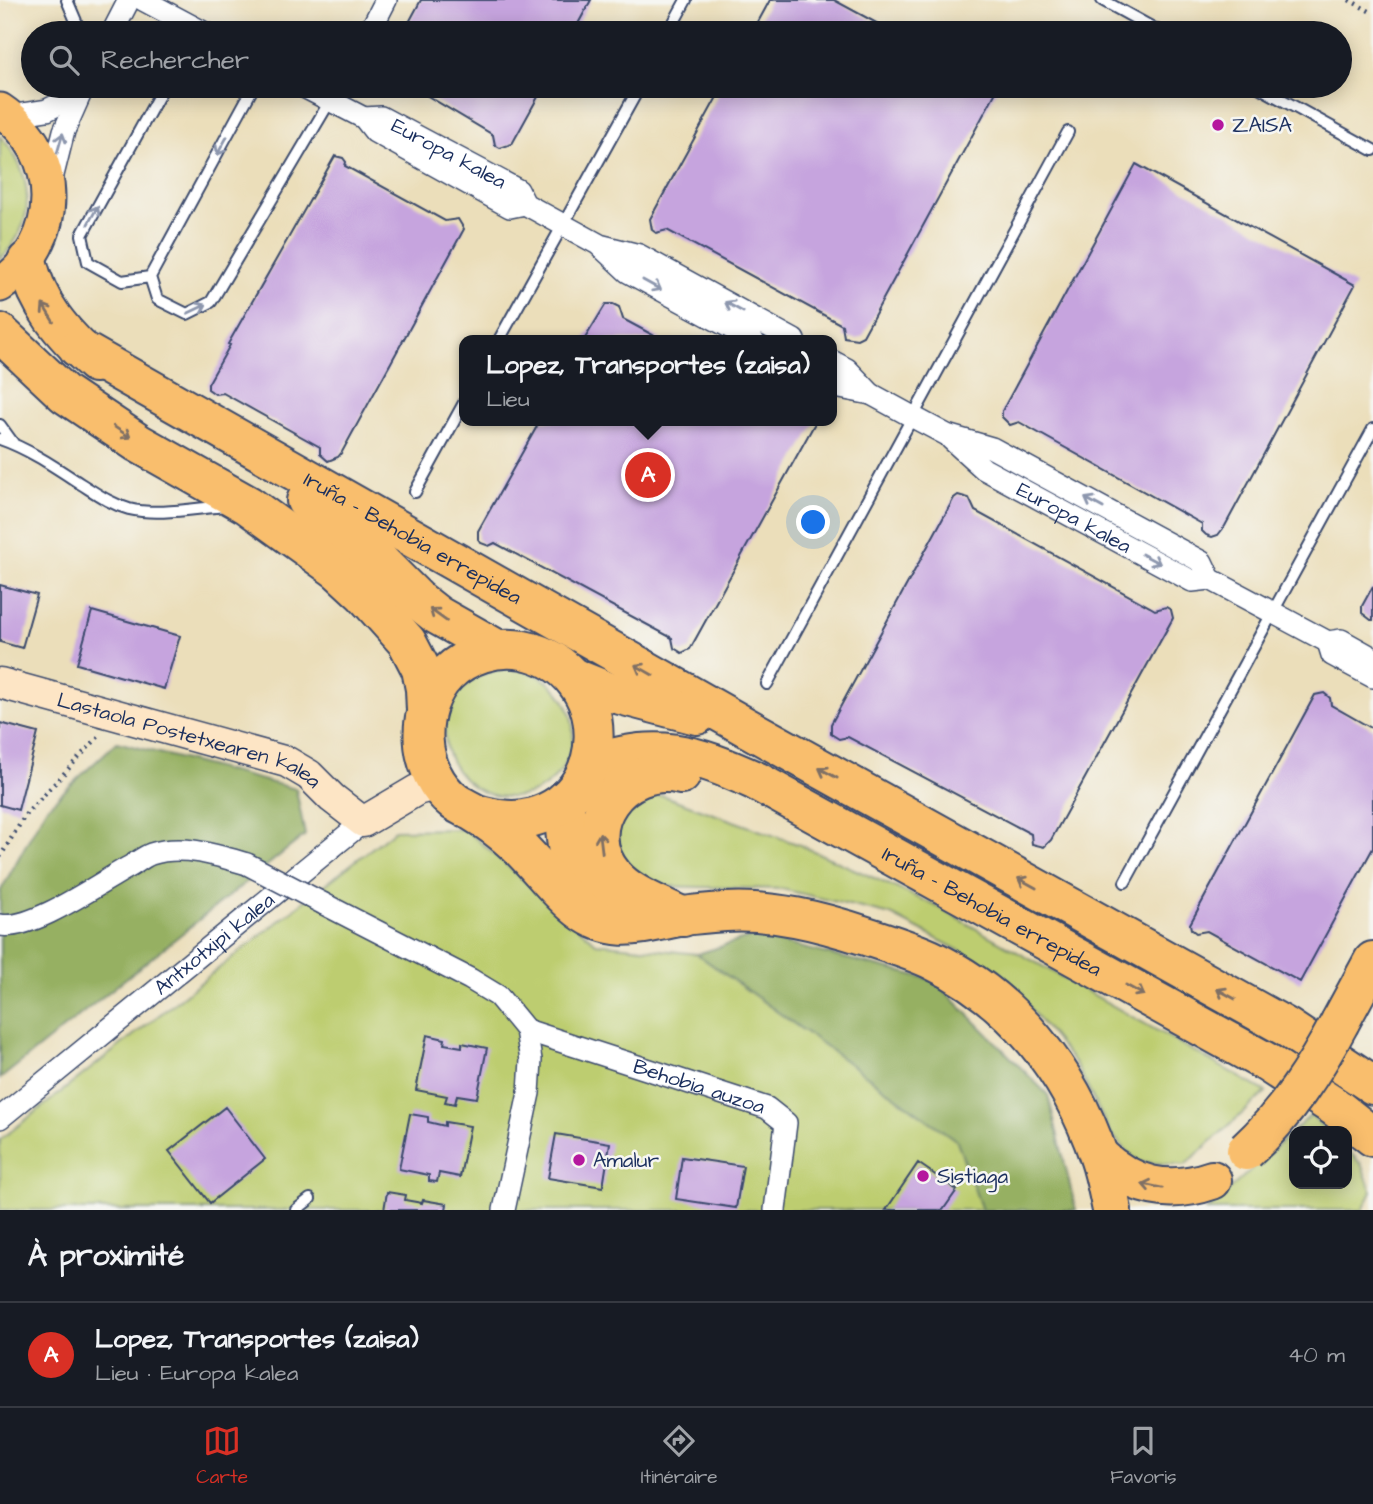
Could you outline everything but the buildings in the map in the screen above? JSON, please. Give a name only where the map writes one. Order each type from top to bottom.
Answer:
[{"type":"highway","name":"Iruña - Behobia errepidea","points":[[13,273],[31,277],[45,308],[65,336],[117,383],[164,417],[305,500],[366,548],[418,600],[437,615],[497,649]]},
{"type":"highway","points":[[0,333],[65,394],[138,443],[248,506],[338,570],[392,623],[407,642],[421,669],[426,711],[422,736],[427,761],[438,784],[455,802],[477,814],[514,842],[567,898],[590,916],[618,926],[634,926],[683,916],[746,912],[813,920],[897,946],[929,959],[989,994],[1034,1037],[1066,1083],[1094,1145],[1112,1210]]},
{"type":"highway","name":"Iruña - Behobia errepidea","points":[[78,348],[747,727],[1286,1027],[1373,1085]]},
{"type":"highway","points":[[426,711],[435,690],[446,675],[470,658],[497,649],[519,649],[539,654],[558,664],[574,678],[586,696],[593,719],[595,742],[580,784],[566,799],[546,812],[523,819],[500,820],[477,814]]},
{"type":"highway","name":"Iruña - Behobia errepidea","points":[[574,678],[609,692],[747,727]]},
{"type":"highway","name":"Iruña - Behobia errepidea","points":[[589,765],[612,757],[659,752],[712,761],[837,826],[1266,1062],[1335,1107],[1373,1137]]},
{"type":"highway","points":[[683,916],[622,884],[605,863],[599,836],[605,808],[617,792],[634,779],[662,773],[686,776],[773,811],[837,826]]},
{"type":"highway","points":[[566,799],[566,846],[571,862],[581,877],[598,892],[624,904],[683,916]]},
{"type":"highway","points":[[1186,1210],[1212,1180],[1273,1126],[1320,1060],[1373,961]]},
{"type":"highway","points":[[1094,1145],[1123,1176],[1152,1187],[1182,1188],[1212,1180]]},
{"type":"highway","points":[[1094,1145],[1103,1210]]},
{"type":"main road","points":[[4,113],[29,137],[37,150],[49,195],[43,230],[13,273]]},
{"type":"street","points":[[118,21],[129,0]]},
{"type":"street","points":[[144,0],[183,21]]},
{"type":"street","points":[[375,21],[386,0]]},
{"type":"street","points":[[4,113],[47,110],[66,98]]},
{"type":"street","points":[[49,195],[64,131],[78,98]]},
{"type":"street","name":"Europa kalea","points":[[341,98],[364,117],[375,132],[510,207],[525,204],[598,244],[639,255],[785,335]]},
{"type":"street","name":"Europa kalea","points":[[598,244],[628,272],[744,335]]},
{"type":"street","name":"Europa kalea","points":[[837,364],[847,369],[871,394],[947,435],[992,448],[1202,562],[1210,579],[1328,642],[1341,640],[1373,658]]},
{"type":"street","name":"Europa kalea","points":[[837,386],[871,394]]},
{"type":"street","name":"Europa kalea","points":[[1328,642],[1332,655],[1373,677]]},
{"type":"street","name":"Lastaola Postetxearen kalea","points":[[0,683],[286,762],[309,775],[332,798],[363,822]]},
{"type":"street","name":"Antxotxipi kalea","points":[[0,1118],[363,822],[417,790],[438,784]]},
{"type":"street","points":[[0,925],[7,927],[34,921],[151,854],[183,850],[211,853],[247,864],[470,979],[498,996],[526,1030],[531,1060],[529,1093],[504,1210]]},
{"type":"street","name":"Behobia auzoa","points":[[526,1030],[767,1108],[786,1123],[775,1210]]},
{"type":"lane","points":[[68,0],[76,21]]},
{"type":"lane","points":[[675,21],[687,0]]},
{"type":"lane","points":[[1102,0],[1140,21]]},
{"type":"lane","points":[[150,277],[122,282],[88,262],[82,235],[157,98]]},
{"type":"lane","points":[[247,98],[150,277],[157,299],[187,314],[211,302],[332,98]]},
{"type":"lane","points":[[502,335],[633,98]]},
{"type":"lane","points":[[1279,98],[1373,150]]},
{"type":"lane","points":[[767,684],[1068,132]]},
{"type":"lane","points":[[415,492],[459,412]]},
{"type":"lane","points":[[0,425],[13,444]]},
{"type":"lane","points":[[1125,882],[1373,429]]},
{"type":"lane","points":[[0,432],[13,444]]},
{"type":"lane","points":[[0,439],[13,444],[113,504],[131,510],[168,512],[185,508],[248,506]]},
{"type":"lane","points":[[296,1210],[310,1199]]},
{"type":"path","points":[[1349,0],[1373,13]]},
{"type":"path","points":[[0,857],[26,814],[118,716]]},
{"type":"green space","points":[[0,136],[20,166],[27,198],[21,230],[0,259]]},
{"type":"green space","points":[[509,669],[534,674],[554,688],[568,708],[573,733],[568,758],[554,778],[534,792],[509,797],[484,792],[464,778],[450,758],[445,733],[450,708],[464,688],[484,674]]},
{"type":"green space","points":[[117,742],[296,789],[305,835],[0,1079],[0,892],[46,808]]},
{"type":"green space","points":[[642,796],[664,796],[800,845],[932,904],[1266,1092],[1185,1165],[1138,1162],[1111,1134],[1075,1063],[999,971],[891,915],[782,889],[657,886],[617,859],[618,814]]},
{"type":"green space","points":[[465,829],[596,943],[697,954],[958,1141],[982,1210],[0,1210],[0,1140],[395,830]]},
{"type":"green space","points":[[754,936],[934,980],[1048,1095],[1076,1210],[982,1210],[957,1141],[697,954]]},
{"type":"green space","points":[[1311,1115],[1322,1126],[1299,1126]]},
{"type":"green space","points":[[1289,1135],[1289,1189],[1352,1189],[1352,1155],[1361,1164],[1372,1192],[1363,1210],[1207,1210]]},
{"type":"place","name":"ZAISA","points":[[1218,125]]},
{"type":"place","name":"Lopez, Transportes (zaisa)","points":[[648,475]]},
{"type":"place","name":"Amalur","points":[[579,1160]]},
{"type":"place","name":"Sistiaga","points":[[923,1176]]}]
